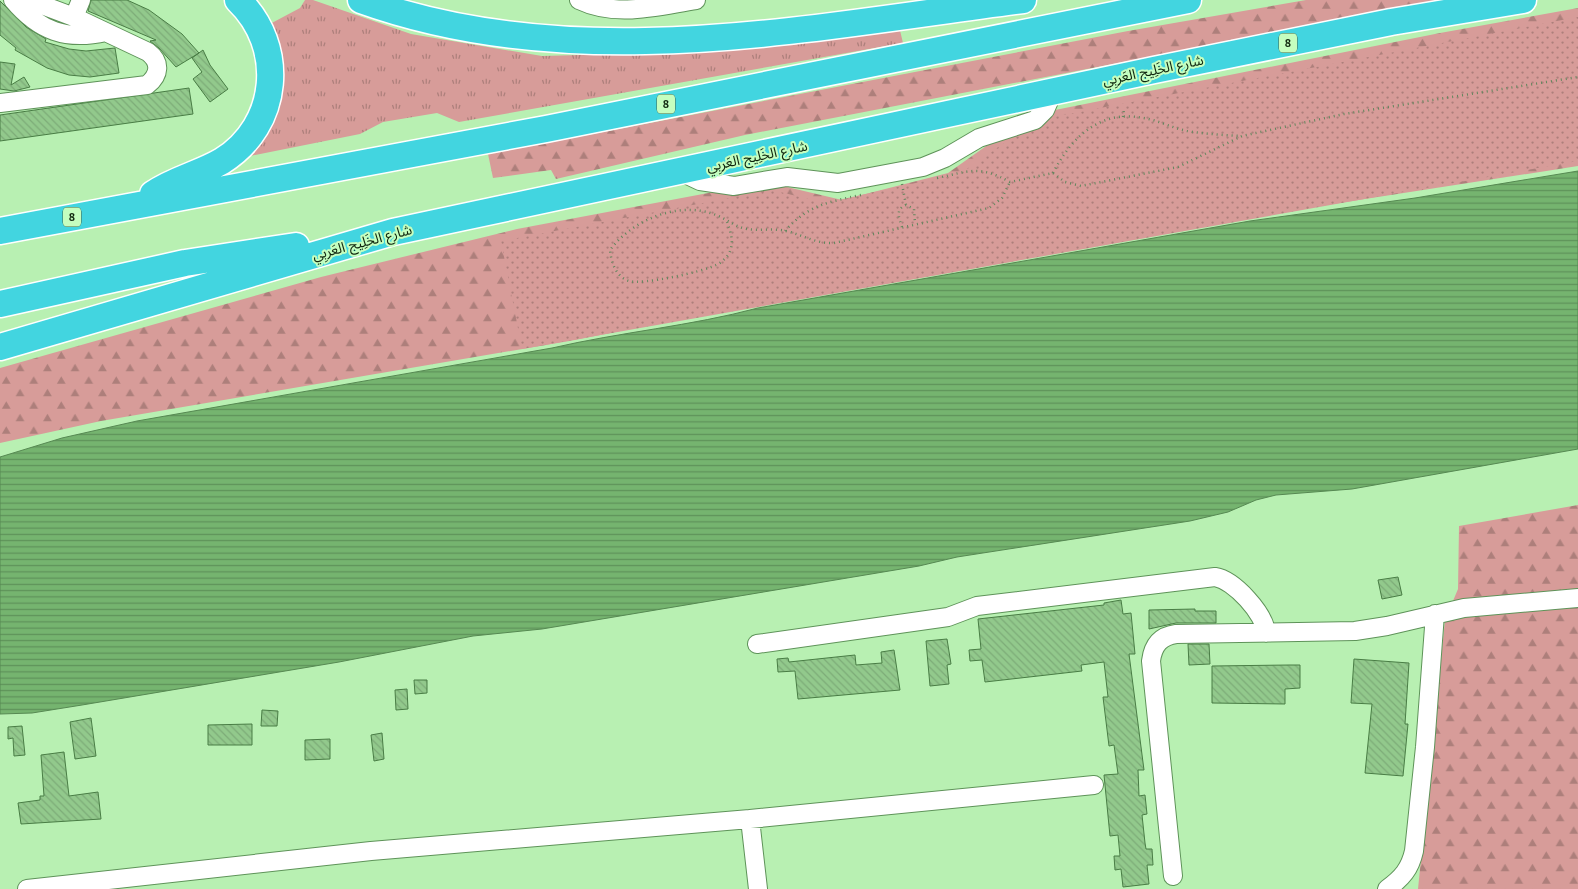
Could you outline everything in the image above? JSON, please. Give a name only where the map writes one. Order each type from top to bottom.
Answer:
[{"type":"highway","points":[[143,203],[171,182],[222,160],[250,134],[263,112],[270,88],[268,49],[259,25],[238,0]]},
{"type":"highway","points":[[361,0],[395,12],[454,27],[556,40],[631,42],[726,38],[1022,0]]},
{"type":"highway","name":"8","points":[[0,231],[546,129],[1188,0]]},
{"type":"highway","name":"شارع الخَلِيج العَربِي","points":[[0,347],[393,232],[1391,22],[1523,0]]},
{"type":"highway","points":[[0,304],[185,263],[393,232]]},
{"type":"street","points":[[13,0],[29,18],[46,28],[75,37],[106,32]]},
{"type":"street","points":[[0,103],[139,87],[147,85],[154,80],[158,65],[154,57],[74,17],[29,0]]},
{"type":"street","points":[[74,17],[81,0]]},
{"type":"street","points":[[579,0],[610,9],[696,0]]},
{"type":"street","points":[[681,172],[700,181],[734,186],[787,177],[838,183],[901,179],[979,138],[1035,120],[1045,110],[1053,92]]},
{"type":"street","points":[[757,644],[948,617],[977,606],[1215,577],[1228,581],[1238,589],[1263,620],[1266,633]]},
{"type":"street","points":[[1173,876],[1151,661],[1154,647],[1163,638],[1176,634],[1363,630],[1464,608],[1578,598]]},
{"type":"street","points":[[1387,889],[1400,880],[1410,866],[1414,851],[1436,614]]},
{"type":"street","points":[[26,889],[371,851],[750,819],[1094,784]]},
{"type":"street","points":[[750,819],[758,889]]},
{"type":"path","points":[[932,179],[982,170],[991,172],[1010,182],[1052,174],[1065,182],[1081,186],[1162,172],[1178,167],[1242,136],[1344,114],[1578,77]]},
{"type":"path","points":[[1123,118],[1124,110]]},
{"type":"path","points":[[1052,174],[1070,144],[1082,132],[1096,124],[1123,118],[1143,118],[1186,131],[1242,136]]},
{"type":"path","points":[[901,179],[912,184]]},
{"type":"path","points":[[893,188],[901,179]]},
{"type":"path","points":[[901,179],[906,205]]},
{"type":"path","points":[[727,222],[732,243],[727,256],[716,265],[642,282],[627,281],[617,273],[611,262],[610,250],[616,241],[634,225],[655,216],[693,211],[716,215],[727,222],[748,229],[785,231],[811,241],[826,244],[989,208],[1002,198],[1010,182]]},
{"type":"path","points":[[785,231],[800,216],[812,208],[864,194]]},
{"type":"path","points":[[906,205],[914,209],[915,224]]},
{"type":"path","points":[[902,228],[898,213],[906,205]]},
{"type":"green space","points":[[305,0],[313,0],[411,34],[542,56],[691,52],[899,26],[903,43],[459,122],[437,113],[383,122],[360,134],[245,157],[274,121],[282,76],[268,25],[300,8]]},
{"type":"green space","points":[[1306,0],[1445,0],[745,135],[556,179],[551,170],[493,178],[488,154],[1128,31]]},
{"type":"green space","points":[[1578,8],[1578,166],[985,258],[575,340],[101,421],[0,443],[0,368],[321,277],[517,229],[766,182],[842,200],[948,173],[1030,115],[1440,33]]},
{"type":"green space","points":[[1578,17],[1578,161],[522,349],[501,241],[772,190],[825,203],[961,173],[1037,120]]},
{"type":"green space","points":[[1578,505],[1578,889],[1418,889],[1445,620],[1458,589],[1459,526]]},
{"type":"shaded area","points":[[1578,171],[1578,449],[1352,489],[1276,495],[1256,500],[1228,512],[1190,521],[957,557],[919,566],[542,629],[473,636],[339,662],[82,705],[32,713],[0,714],[0,457],[62,438],[137,421],[707,320],[758,308],[1250,221],[1415,198]]},
{"type":"building","points":[[91,0],[127,0],[149,10],[182,34],[199,53],[176,67],[150,41],[156,40],[88,11]]},
{"type":"building","points":[[0,1],[26,27],[46,39],[45,42],[69,49],[86,51],[115,48],[119,73],[90,77],[69,75],[47,68],[15,50],[16,48],[0,35]]},
{"type":"building","points":[[203,50],[210,65],[228,89],[210,102],[193,79],[202,72],[192,58]]},
{"type":"building","points":[[0,62],[15,64],[11,85],[24,77],[30,87],[14,91],[0,89]]},
{"type":"building","points":[[189,88],[193,114],[0,141],[0,115]]},
{"type":"building","points":[[1398,577],[1402,595],[1382,599],[1378,580]]},
{"type":"building","points":[[1121,600],[1123,614],[1131,613],[1135,654],[1129,654],[1144,770],[1138,770],[1139,796],[1145,795],[1147,814],[1142,815],[1145,843],[1146,849],[1152,849],[1153,865],[1147,865],[1149,884],[1123,887],[1121,869],[1115,870],[1114,856],[1120,856],[1118,835],[1110,836],[1104,775],[1118,774],[1114,745],[1109,746],[1103,697],[1108,697],[1104,662],[1081,665],[1082,671],[985,682],[982,660],[970,661],[969,650],[981,649],[978,619],[1104,605],[1104,603]]},
{"type":"building","points":[[1195,609],[1195,611],[1216,611],[1216,623],[1176,623],[1149,629],[1149,610]]},
{"type":"building","points":[[947,639],[951,664],[947,665],[949,684],[930,686],[926,641]]},
{"type":"building","points":[[1188,644],[1209,644],[1210,664],[1189,665]]},
{"type":"building","points":[[894,650],[900,690],[798,699],[795,671],[778,672],[777,659],[788,658],[789,662],[855,655],[856,665],[882,663],[881,652]]},
{"type":"building","points":[[1354,659],[1409,663],[1405,724],[1408,724],[1403,776],[1365,773],[1372,704],[1351,703]]},
{"type":"building","points":[[1300,665],[1300,688],[1285,689],[1285,704],[1212,703],[1212,666]]},
{"type":"building","points":[[414,680],[427,680],[427,693],[415,694]]},
{"type":"building","points":[[407,689],[408,709],[396,710],[395,690]]},
{"type":"building","points":[[262,710],[278,711],[277,726],[261,726]]},
{"type":"building","points":[[91,718],[96,756],[75,759],[70,722]]},
{"type":"building","points":[[252,724],[252,745],[208,745],[208,725]]},
{"type":"building","points":[[22,726],[25,755],[14,756],[13,738],[8,739],[8,727]]},
{"type":"building","points":[[382,733],[384,759],[374,761],[371,735]]},
{"type":"building","points":[[330,739],[330,759],[305,760],[305,740]]},
{"type":"building","points":[[64,752],[69,796],[98,792],[101,819],[21,824],[18,803],[40,800],[40,796],[44,796],[41,755]]}]
